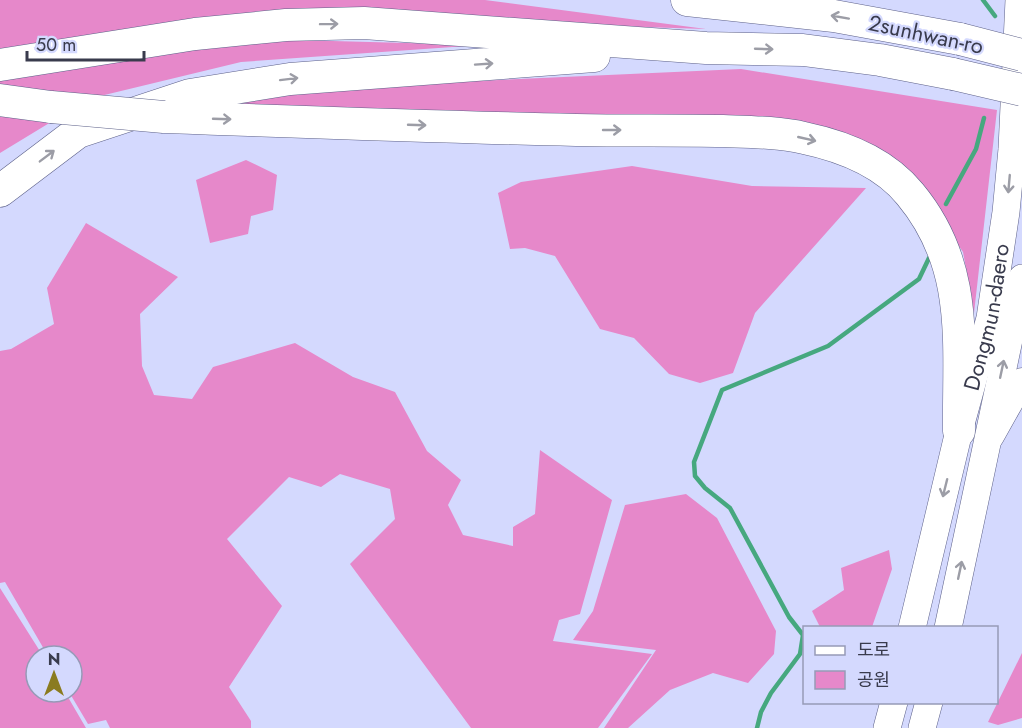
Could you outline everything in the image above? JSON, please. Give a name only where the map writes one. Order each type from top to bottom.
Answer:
[{"type":"highway","name":"2sunhwan-ro","points":[[687,0],[834,16],[960,39],[1022,55]]},
{"type":"highway","points":[[0,65],[195,34],[286,25],[364,23],[706,48]]},
{"type":"highway","name":"2sunhwan-ro","points":[[706,48],[803,50],[880,60],[1022,90]]},
{"type":"highway","points":[[0,191],[78,132],[190,95],[290,79],[706,48]]},
{"type":"highway","points":[[0,100],[164,117],[565,130],[762,132],[801,137],[841,147],[878,166],[909,192],[932,224],[948,259],[959,308],[972,439]]},
{"type":"main road","name":"Dongmun-daero","points":[[948,626],[972,439],[1006,212],[1012,149],[1019,0]]},
{"type":"main road","name":"Dongmun-daero","points":[[912,626],[1022,278]]},
{"type":"main road","name":"Dongmun-daero","points":[[972,439],[1022,381]]},
{"type":"main road","points":[[887,728],[893,704]]},
{"type":"main road","points":[[922,728],[928,704]]},
{"type":"green space","points":[[0,0],[485,0],[706,29],[321,17],[0,54]]},
{"type":"green space","points":[[295,40],[481,45],[241,62],[92,98],[0,91],[0,79],[171,47]]},
{"type":"green space","points":[[741,69],[997,110],[974,313],[963,252],[918,187],[846,145],[186,108],[257,91]]},
{"type":"green space","points":[[0,116],[51,122],[0,153]]},
{"type":"green space","points":[[246,160],[277,175],[273,210],[251,216],[248,234],[210,243],[196,180]]},
{"type":"green space","points":[[632,166],[752,186],[866,188],[755,313],[733,373],[700,383],[669,374],[634,338],[600,329],[555,256],[525,248],[510,249],[498,193],[521,182]]},
{"type":"green space","points":[[86,223],[178,277],[140,314],[142,366],[154,395],[192,399],[213,367],[295,343],[353,377],[395,392],[427,451],[461,480],[448,505],[463,535],[513,546],[513,527],[535,514],[540,450],[612,500],[580,614],[559,620],[553,641],[652,654],[598,728],[471,728],[350,564],[395,519],[390,489],[340,474],[321,487],[289,477],[227,539],[282,606],[229,687],[251,721],[251,728],[110,728],[106,720],[88,724],[76,704],[84,704],[84,644],[41,644],[5,582],[0,583],[0,351],[11,349],[54,324],[47,288]]},
{"type":"green space","points":[[686,494],[717,518],[776,631],[774,654],[748,683],[713,673],[670,690],[628,728],[604,728],[656,650],[573,640],[593,611],[625,505]]},
{"type":"green space","points":[[889,550],[892,569],[872,626],[820,626],[812,611],[844,590],[841,568]]},
{"type":"green space","points":[[0,588],[35,644],[24,644],[24,704],[72,704],[86,728],[0,728]]},
{"type":"green space","points":[[1022,653],[1022,718],[998,725],[988,722]]},
{"type":"waterway","points":[[983,0],[995,16]]},
{"type":"waterway","points":[[946,204],[976,149],[984,118]]},
{"type":"waterway","points":[[757,728],[761,712],[771,693],[800,654],[803,635],[789,617],[730,508],[705,488],[695,476],[694,462],[722,390],[828,346],[919,279],[929,258]]}]
